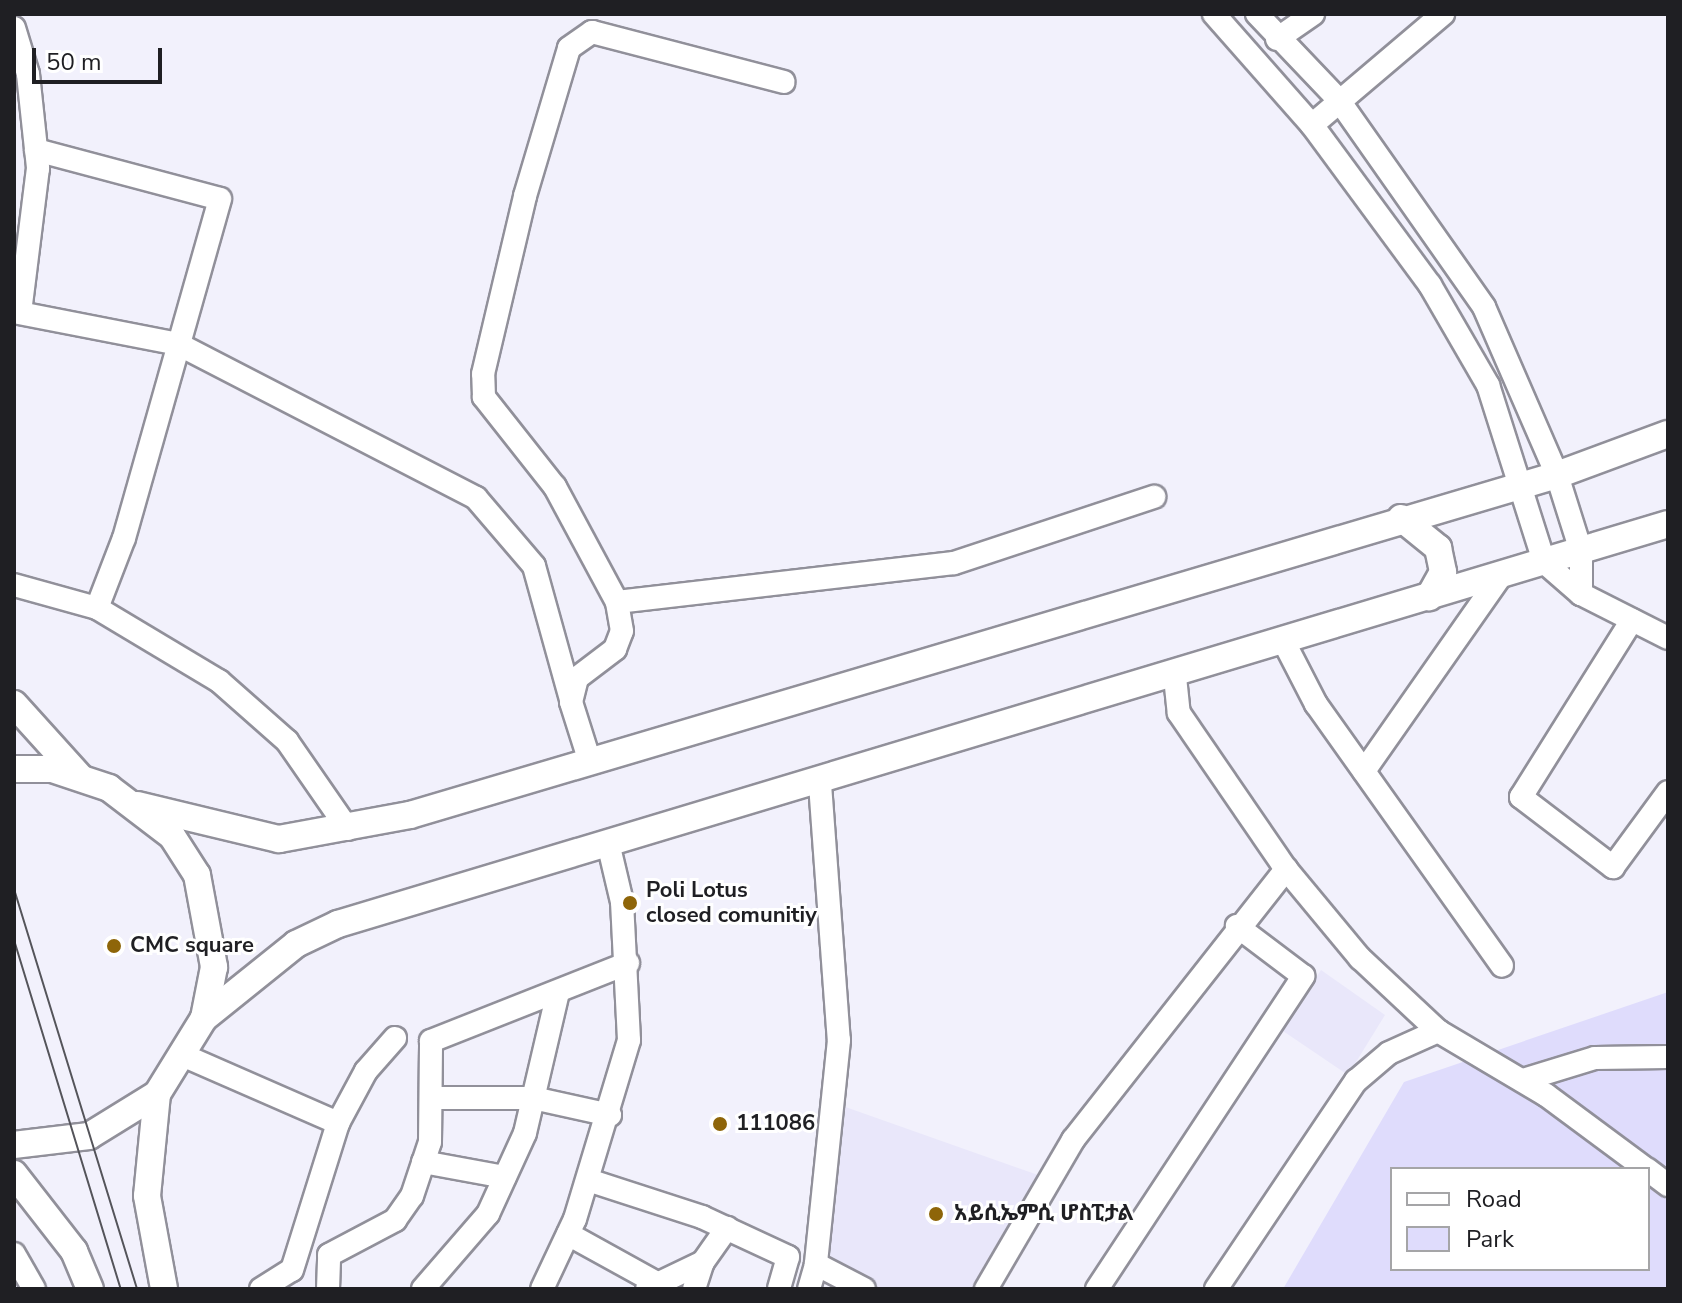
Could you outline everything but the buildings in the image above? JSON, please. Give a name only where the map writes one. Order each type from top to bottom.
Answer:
[{"type":"main road","points":[[137,805],[172,808],[252,836],[348,829],[590,762],[1401,518],[1557,475],[1668,434]]},
{"type":"main road","points":[[1401,518],[1438,548],[1443,572],[1429,597]]},
{"type":"main road","points":[[204,1018],[314,933],[1285,644],[1668,524]]},
{"type":"main road","points":[[14,704],[79,776]]},
{"type":"main road","points":[[14,769],[79,776],[137,805],[172,836],[197,875],[214,967],[204,1018],[187,1057],[157,1094],[89,1136],[14,1145]]},
{"type":"main road","points":[[157,1094],[147,1196],[164,1289]]},
{"type":"main road","points":[[17,1184],[74,1251],[90,1289]]},
{"type":"street","points":[[1214,14],[1312,125],[1430,285],[1488,385],[1544,562],[1581,594],[1668,638]]},
{"type":"street","points":[[1257,14],[1277,39],[1338,99],[1484,307],[1557,475],[1581,551],[1581,594]]},
{"type":"street","points":[[1277,39],[1313,14]]},
{"type":"street","points":[[1312,125],[1338,99],[1443,14]]},
{"type":"street","points":[[14,28],[24,126],[36,150],[24,186],[17,312],[178,344],[476,498],[534,566],[590,762]]},
{"type":"street","points":[[571,702],[577,678],[615,649],[622,631],[617,602],[555,487],[484,397],[501,289],[569,48],[592,32],[784,82]]},
{"type":"street","points":[[36,150],[220,199],[97,608]]},
{"type":"street","points":[[617,602],[954,563],[1154,497]]},
{"type":"street","points":[[1364,771],[1500,577]]},
{"type":"street","points":[[14,585],[97,608],[219,681],[287,741],[348,829]]},
{"type":"street","points":[[1632,620],[1521,797],[1613,867],[1668,792]]},
{"type":"street","points":[[1285,644],[1364,771],[1502,966]]},
{"type":"street","points":[[1175,677],[1179,713],[1286,869],[1360,958],[1438,1031],[1523,1080],[1643,1167]]},
{"type":"street","points":[[809,1289],[816,1264],[839,1040],[820,784]]},
{"type":"street","points":[[542,1289],[568,1234],[588,1180],[610,1115],[629,1040],[628,963],[609,847]]},
{"type":"street","points":[[986,1289],[1073,1140],[1237,926],[1286,869]]},
{"type":"street","points":[[1097,1289],[1303,976],[1237,926]]},
{"type":"street","points":[[328,1289],[329,1255],[395,1220],[423,1162],[432,1098],[431,1041],[628,963]]},
{"type":"street","points":[[423,1289],[488,1214],[505,1177],[533,1098],[558,992]]},
{"type":"street","points":[[1216,1289],[1356,1081],[1389,1053],[1438,1031]]},
{"type":"street","points":[[261,1289],[292,1270],[338,1123],[366,1071],[395,1038]]},
{"type":"street","points":[[187,1057],[338,1123]]},
{"type":"street","points":[[1523,1080],[1595,1058],[1668,1057]]},
{"type":"street","points":[[432,1098],[533,1098],[610,1115]]},
{"type":"street","points":[[423,1162],[505,1177]]},
{"type":"street","points":[[1650,1172],[1668,1185]]},
{"type":"street","points":[[588,1180],[727,1228],[788,1257],[779,1289]]},
{"type":"street","points":[[694,1289],[703,1262],[727,1228]]},
{"type":"street","points":[[568,1234],[650,1285],[703,1262]]},
{"type":"street","points":[[14,1254],[34,1289]]},
{"type":"street","points":[[816,1264],[864,1289]]},
{"type":"shaded area","points":[[1321,970],[1385,1015],[1348,1075],[1283,1031]]},
{"type":"shaded area","points":[[837,1104],[1041,1176],[984,1289],[864,1289],[816,1264]]},
{"type":"green space","points":[[1668,992],[1668,1289],[1283,1289],[1404,1082]]},
{"type":"tram line","points":[[14,889],[137,1289]]},
{"type":"tram line","points":[[14,940],[121,1289]]},
{"type":"place","name":"Poli Lotus closed comunitiy","points":[[630,903]]},
{"type":"place","name":"CMC square","points":[[114,946]]},
{"type":"place","name":"111086","points":[[720,1124]]},
{"type":"place","name":"አይሲኤምሲ ሆስፒታል","points":[[936,1214]]}]
